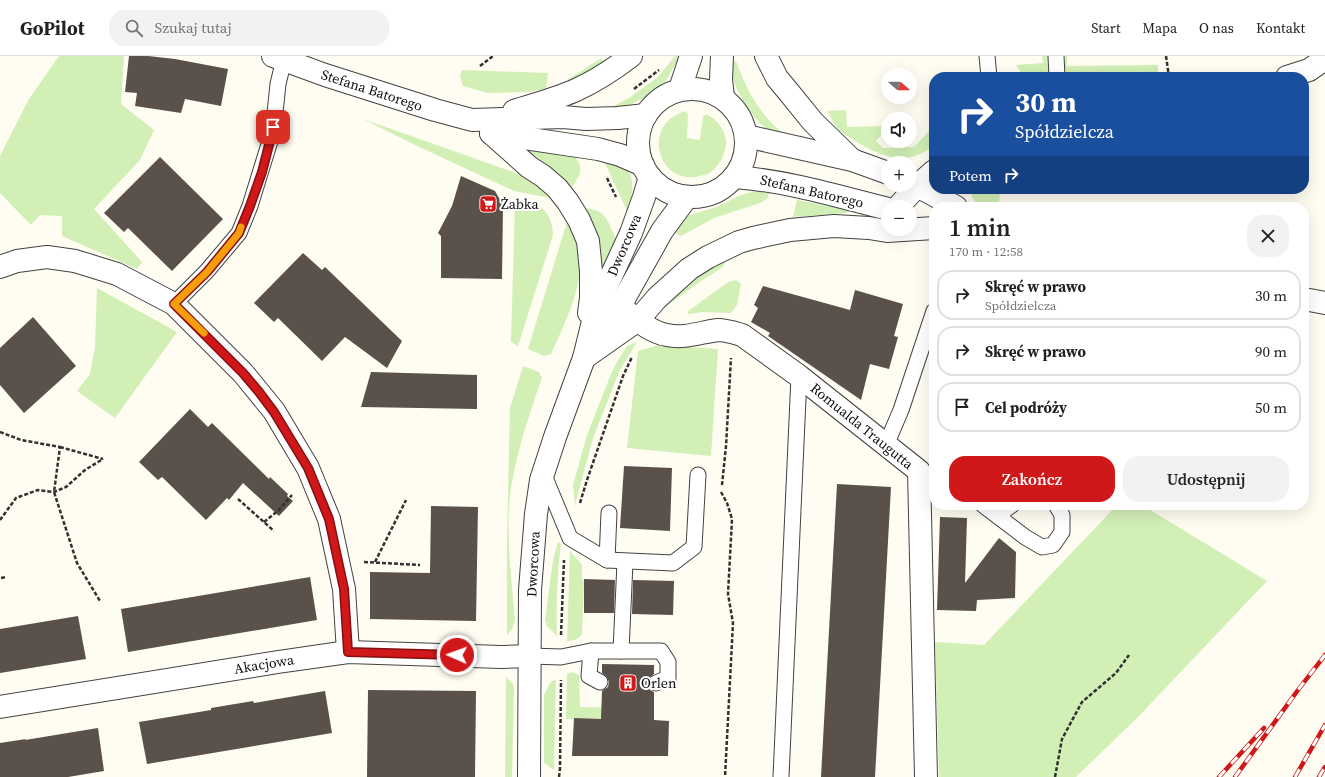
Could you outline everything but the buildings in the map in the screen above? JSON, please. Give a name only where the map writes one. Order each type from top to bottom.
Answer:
[{"type":"street","points":[[584,358],[591,271],[588,241],[579,220],[557,188],[530,167],[493,126],[510,112],[559,97],[576,90],[604,75],[631,56]]},
{"type":"street","points":[[680,90],[691,56]]},
{"type":"street","points":[[722,56],[721,80],[723,98]]},
{"type":"street","points":[[766,56],[777,78],[813,122],[852,160]]},
{"type":"street","name":"Stefana Batorego","points":[[279,58],[420,106],[493,126],[620,155],[646,171]]},
{"type":"street","points":[[1303,72],[1309,70],[1325,59]]},
{"type":"street","points":[[697,88],[709,91],[723,98],[737,112],[743,123],[746,136],[746,150],[743,163],[735,177],[726,185],[714,192],[700,196],[687,197],[672,193],[660,186],[646,171],[639,152],[638,138],[641,125],[646,115],[656,102],[668,94],[680,90],[697,88]]},
{"type":"street","name":"Stefana Batorego","points":[[493,126],[563,117],[586,119],[646,115]]},
{"type":"street","points":[[746,136],[852,160],[881,170]]},
{"type":"street","name":"Dworcowa","points":[[528,777],[530,590],[536,514],[541,480],[584,358],[596,309],[631,233],[644,197],[646,171]]},
{"type":"street","points":[[917,182],[929,174]]},
{"type":"street","name":"Stefana Batorego","points":[[735,177],[756,178],[790,184],[881,207]]},
{"type":"street","points":[[917,186],[929,192]]},
{"type":"street","points":[[932,194],[947,202]]},
{"type":"street","name":"Dworcowa","points":[[584,358],[620,306],[654,244],[687,197]]},
{"type":"street","points":[[917,220],[929,225]]},
{"type":"street","points":[[584,358],[643,324],[657,298],[689,269],[708,257],[739,242],[790,230],[834,226],[869,228],[887,231],[929,227]]},
{"type":"street","points":[[0,267],[17,261],[47,257],[75,261],[117,274],[174,304],[243,373],[270,406],[308,468],[329,519],[344,589],[348,652]]},
{"type":"street","points":[[1309,300],[1325,303]]},
{"type":"street","name":"Romualda Traugutta","points":[[620,306],[643,324],[666,335],[682,337],[719,330],[742,335],[799,376],[886,445],[926,473],[926,777]]},
{"type":"street","name":"Akacjowa","points":[[0,707],[348,652],[501,657],[530,656]]},
{"type":"lane","points":[[987,56],[989,72]]},
{"type":"lane","points":[[1056,56],[1057,72]]},
{"type":"lane","points":[[174,304],[207,272],[239,233],[250,206],[270,141],[275,113],[279,58]]},
{"type":"lane","points":[[886,445],[902,410],[929,326]]},
{"type":"lane","points":[[781,777],[799,376]]},
{"type":"lane","points":[[543,473],[570,538],[607,560],[673,563],[694,547],[698,475]]},
{"type":"lane","points":[[989,510],[1025,537],[1042,547],[1053,545],[1062,532],[1062,515],[1059,510]]},
{"type":"lane","points":[[999,517],[1005,510]]},
{"type":"lane","points":[[607,560],[609,513]]},
{"type":"lane","points":[[621,651],[625,562]]},
{"type":"lane","points":[[530,656],[561,657],[591,651],[661,651],[668,662],[668,678],[656,683]]},
{"type":"lane","points":[[591,651],[590,676],[600,682]]},
{"type":"path","points":[[480,66],[493,56]]},
{"type":"path","points":[[1166,56],[1168,72]]},
{"type":"path","points":[[604,172],[618,201]]},
{"type":"path","points":[[559,777],[564,558],[587,480],[622,376],[642,339],[643,324]]},
{"type":"path","points":[[725,777],[733,623],[728,594],[732,519],[727,503],[721,493],[727,432],[732,332]]},
{"type":"path","points":[[0,432],[20,440],[60,447],[103,459],[85,470],[66,487],[54,492],[38,490],[16,498],[0,520]]},
{"type":"path","points":[[60,447],[54,492],[77,563],[100,601]]},
{"type":"path","points":[[264,522],[278,510],[310,474]]},
{"type":"path","points":[[238,499],[274,531]]},
{"type":"path","points":[[375,563],[406,500]]},
{"type":"path","points":[[338,561],[420,565]]},
{"type":"path","points":[[1,578],[7,577]]},
{"type":"path","points":[[1055,777],[1062,739],[1082,702],[1116,673],[1129,656]]},
{"type":"green space","points":[[59,56],[124,56],[121,104],[154,130],[140,160],[94,209],[142,262],[137,269],[62,236],[62,216],[40,215],[31,225],[0,193],[0,156],[29,99]]},
{"type":"green space","points":[[675,56],[680,56],[665,82],[645,97],[632,104],[620,108],[608,109],[629,98],[658,77]]},
{"type":"green space","points":[[1042,56],[1050,56],[1050,72],[1021,72],[1016,65],[1043,63]]},
{"type":"green space","points":[[1063,56],[1067,56],[1067,66],[1158,65],[1158,72],[1064,72]]},
{"type":"green space","points":[[600,59],[605,60],[607,63],[569,82],[567,80]]},
{"type":"green space","points":[[733,61],[736,61],[749,91],[760,109],[774,126],[783,133],[774,132],[767,129],[749,110],[743,101],[733,79]]},
{"type":"green space","points":[[462,70],[548,73],[546,89],[528,92],[488,93],[463,86],[460,76]]},
{"type":"green space","points":[[846,110],[847,127],[881,126],[881,135],[876,141],[881,148],[917,148],[917,144],[929,131],[929,148],[914,156],[887,156],[864,146],[836,126],[827,111]]},
{"type":"green space","points":[[686,111],[688,115],[687,138],[700,140],[703,117],[706,114],[714,119],[723,129],[726,138],[725,151],[718,164],[713,170],[700,176],[686,177],[674,172],[665,164],[660,152],[659,140],[663,128],[671,118]]},
{"type":"green space","points":[[363,119],[524,176],[535,183],[550,198],[514,191]]},
{"type":"green space","points":[[515,144],[572,154],[579,163],[580,167],[578,178],[572,187],[555,171],[536,157],[514,149]]},
{"type":"green space","points":[[603,159],[619,163],[629,172],[632,191],[627,211]]},
{"type":"green space","points":[[755,191],[769,193],[767,199],[760,203],[714,218],[681,236],[672,232],[687,216],[716,207],[741,195]]},
{"type":"green space","points":[[971,194],[1000,194],[999,202],[976,202]]},
{"type":"green space","points":[[797,200],[849,211],[846,213],[793,217]]},
{"type":"green space","points":[[515,202],[528,202],[539,206],[550,218],[553,229],[553,235],[518,346],[511,342]]},
{"type":"green space","points":[[586,208],[593,209],[603,214],[616,239],[606,266],[602,269],[597,238]]},
{"type":"green space","points":[[567,222],[575,241],[580,260],[578,284],[571,308],[551,354],[544,356],[528,349]]},
{"type":"green space","points":[[725,259],[723,267],[660,311],[682,286]]},
{"type":"green space","points":[[736,280],[741,284],[737,305],[731,313],[703,312],[689,314],[687,312],[728,282]]},
{"type":"green space","points":[[97,288],[177,332],[115,418],[77,391],[90,374],[95,347]]},
{"type":"green space","points":[[637,342],[620,370],[593,438],[575,505],[573,485],[587,435],[618,360],[627,346]]},
{"type":"green space","points":[[659,345],[718,349],[711,456],[627,448],[638,351]]},
{"type":"green space","points":[[523,366],[539,372],[542,378],[521,442],[513,475],[509,507],[509,535],[515,620],[512,629],[507,635],[507,536],[510,408]]},
{"type":"green space","points":[[1112,510],[1150,510],[1267,581],[1138,717],[1076,777],[939,777],[935,642],[984,645]]},
{"type":"green space","points":[[558,542],[561,544],[557,590],[557,636],[547,626],[545,620],[553,560]]},
{"type":"green space","points":[[570,551],[582,565],[582,581],[584,579],[582,634],[572,641],[567,641]]},
{"type":"green space","points":[[572,672],[579,675],[580,707],[639,708],[640,720],[566,719],[567,674]]},
{"type":"green space","points":[[506,677],[513,684],[514,689],[512,777],[505,777]]},
{"type":"green space","points":[[556,679],[554,770],[544,763],[544,695],[550,683]]},
{"type":"railway","points":[[1235,777],[1325,655]]},
{"type":"railway","points":[[1295,777],[1325,725]]},
{"type":"railway","points":[[1219,777],[1264,728]]},
{"type":"railway","points":[[1319,777],[1325,767]]},
{"type":"slow traffic","points":[[204,333],[174,304],[207,272],[239,233],[241,227]]},
{"type":"place","name":"Żabka","points":[[488,204]]},
{"type":"place","name":"Orlen","points":[[628,683]]},
{"type":"route","points":[[273,127],[262,172],[239,233],[207,272],[174,304],[243,373],[259,392],[274,412],[308,468],[329,519],[344,589],[348,652],[457,655]]}]
